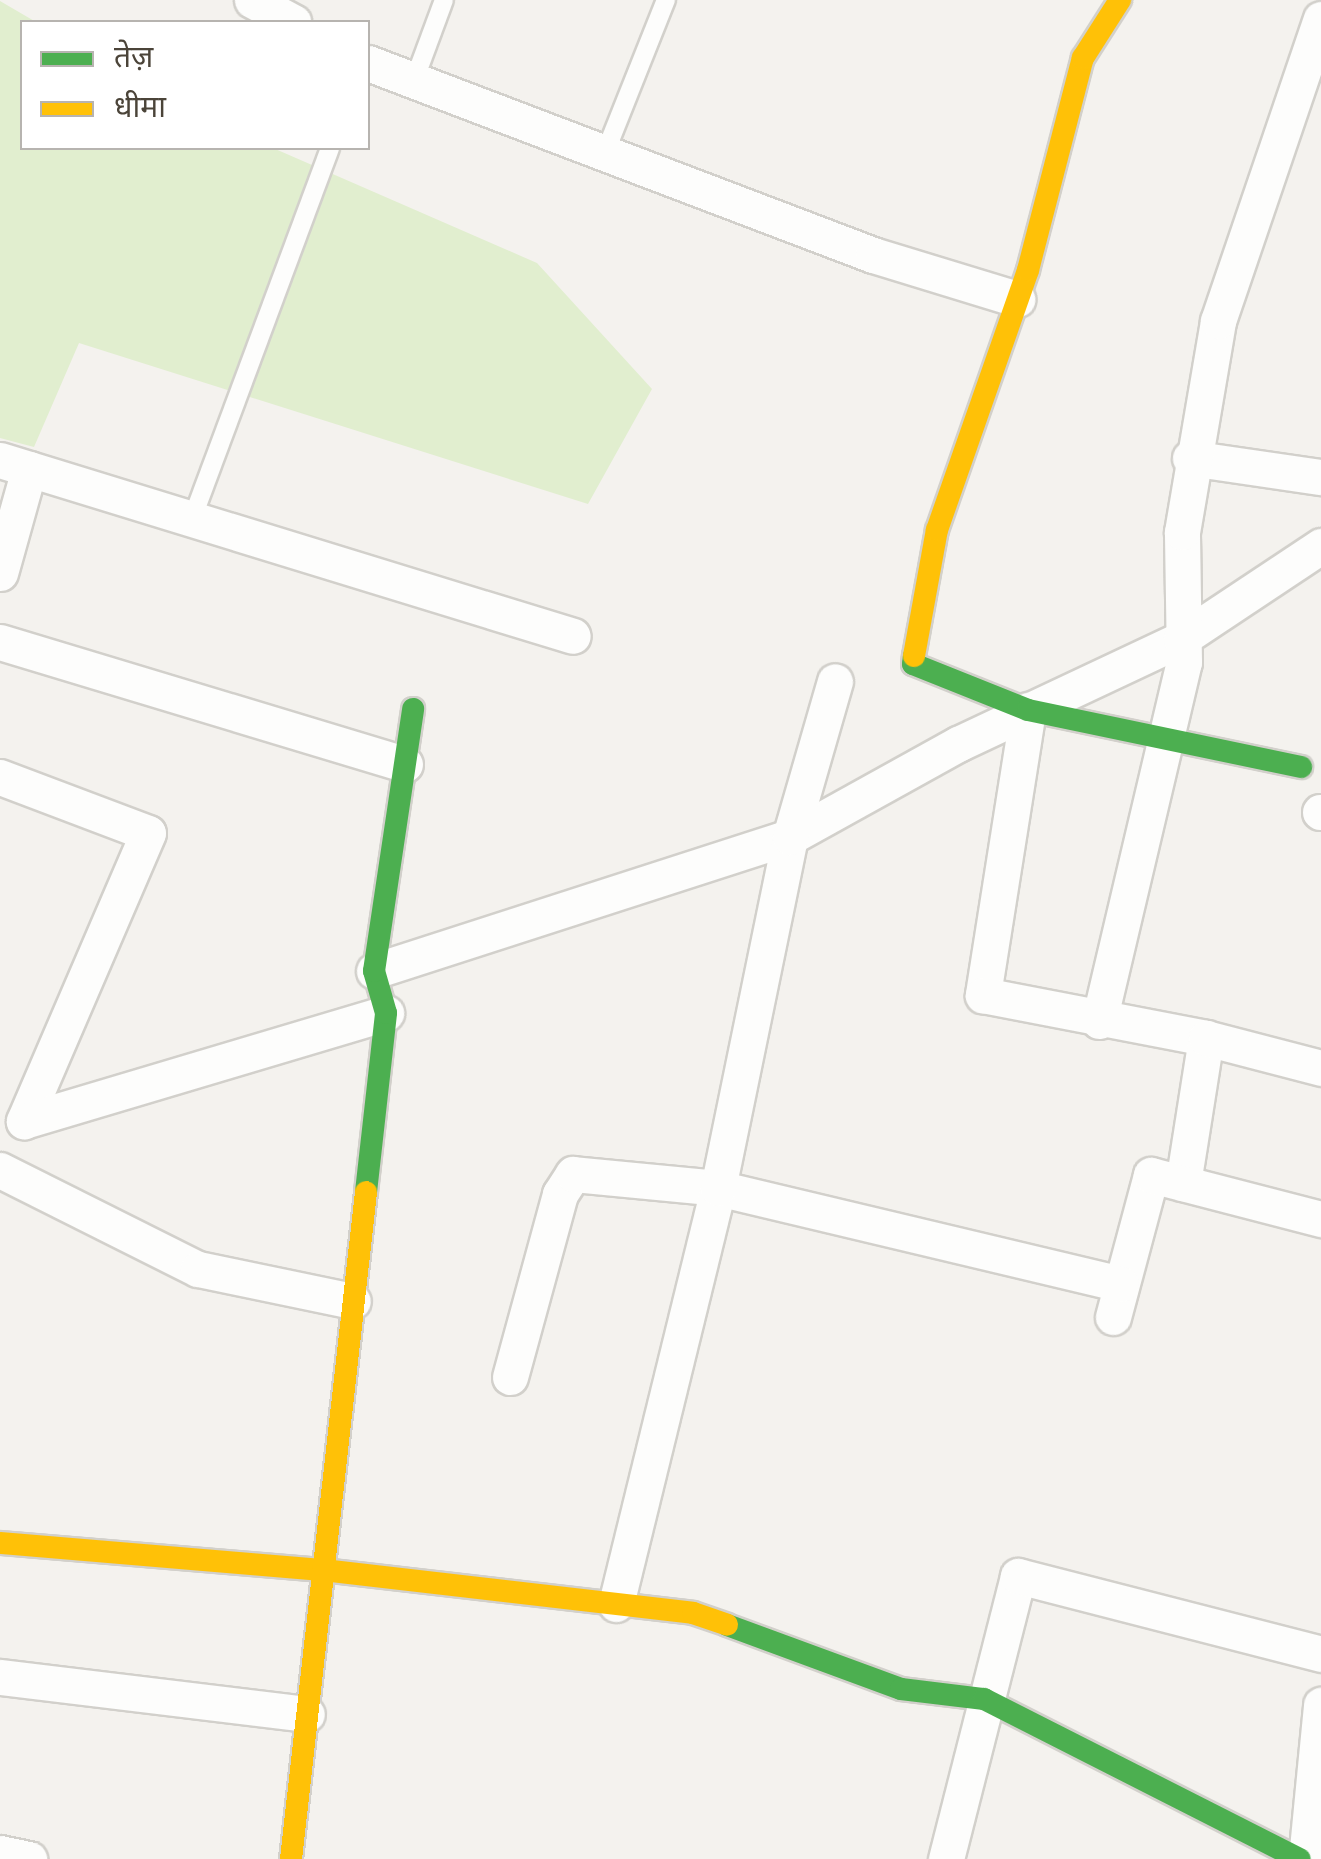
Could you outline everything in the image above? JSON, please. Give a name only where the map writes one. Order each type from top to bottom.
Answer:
[{"type":"street","points":[[1120,0],[1083,58],[1017,299],[937,530],[912,664],[1028,710],[1166,743],[1301,767]]},
{"type":"street","points":[[257,1],[290,20]]},
{"type":"street","points":[[1099,1021],[1184,662],[1181,639],[1190,458],[1218,321],[1321,19]]},
{"type":"street","points":[[370,63],[874,255],[1017,299]]},
{"type":"street","points":[[1190,458],[1321,477]]},
{"type":"street","points":[[0,573],[15,464],[191,523],[573,636]]},
{"type":"street","points":[[374,971],[790,837],[1028,710],[1181,639],[1321,546]]},
{"type":"street","points":[[0,642],[273,729],[405,764]]},
{"type":"street","points":[[616,1604],[718,1188],[790,837],[835,681]]},
{"type":"street","points":[[291,1859],[386,1014],[374,971],[414,708]]},
{"type":"street","points":[[1028,710],[983,995],[1099,1021],[1206,1038],[1321,1068]]},
{"type":"street","points":[[0,777],[148,833],[0,1167],[198,1268],[353,1301]]},
{"type":"street","points":[[24,1120],[386,1014]]},
{"type":"street","points":[[1183,1183],[1206,1038]]},
{"type":"street","points":[[510,1377],[560,1194],[573,1174],[718,1188],[1117,1300],[1151,1175],[1321,1219]]},
{"type":"street","points":[[0,1544],[323,1570],[694,1613],[901,1689],[984,1699],[1303,1859],[1318,1767],[1321,1705]]},
{"type":"street","points":[[946,1859],[1018,1576],[1321,1654]]},
{"type":"street","points":[[0,1677],[307,1714]]},
{"type":"street","points":[[0,1853],[29,1859]]},
{"type":"lane","points":[[414,81],[444,0]]},
{"type":"lane","points":[[605,153],[666,0]]},
{"type":"lane","points":[[191,523],[329,150]]},
{"type":"green space","points":[[0,1],[33,20],[20,20],[20,150],[278,150],[537,263],[652,389],[588,504],[79,343],[34,447],[0,438]]},
{"type":"traffic: fast","points":[[914,656],[913,664],[1028,710],[1301,767]]},
{"type":"traffic: fast","points":[[366,1192],[386,1013],[374,971],[413,709]]},
{"type":"traffic: fast","points":[[727,1625],[901,1689],[984,1699],[1300,1859]]},
{"type":"traffic: slow","points":[[914,656],[937,530],[1028,270],[1083,58],[1120,0]]},
{"type":"traffic: slow","points":[[291,1859],[366,1192]]},
{"type":"traffic: slow","points":[[0,1543],[323,1570],[693,1613],[727,1625]]}]
